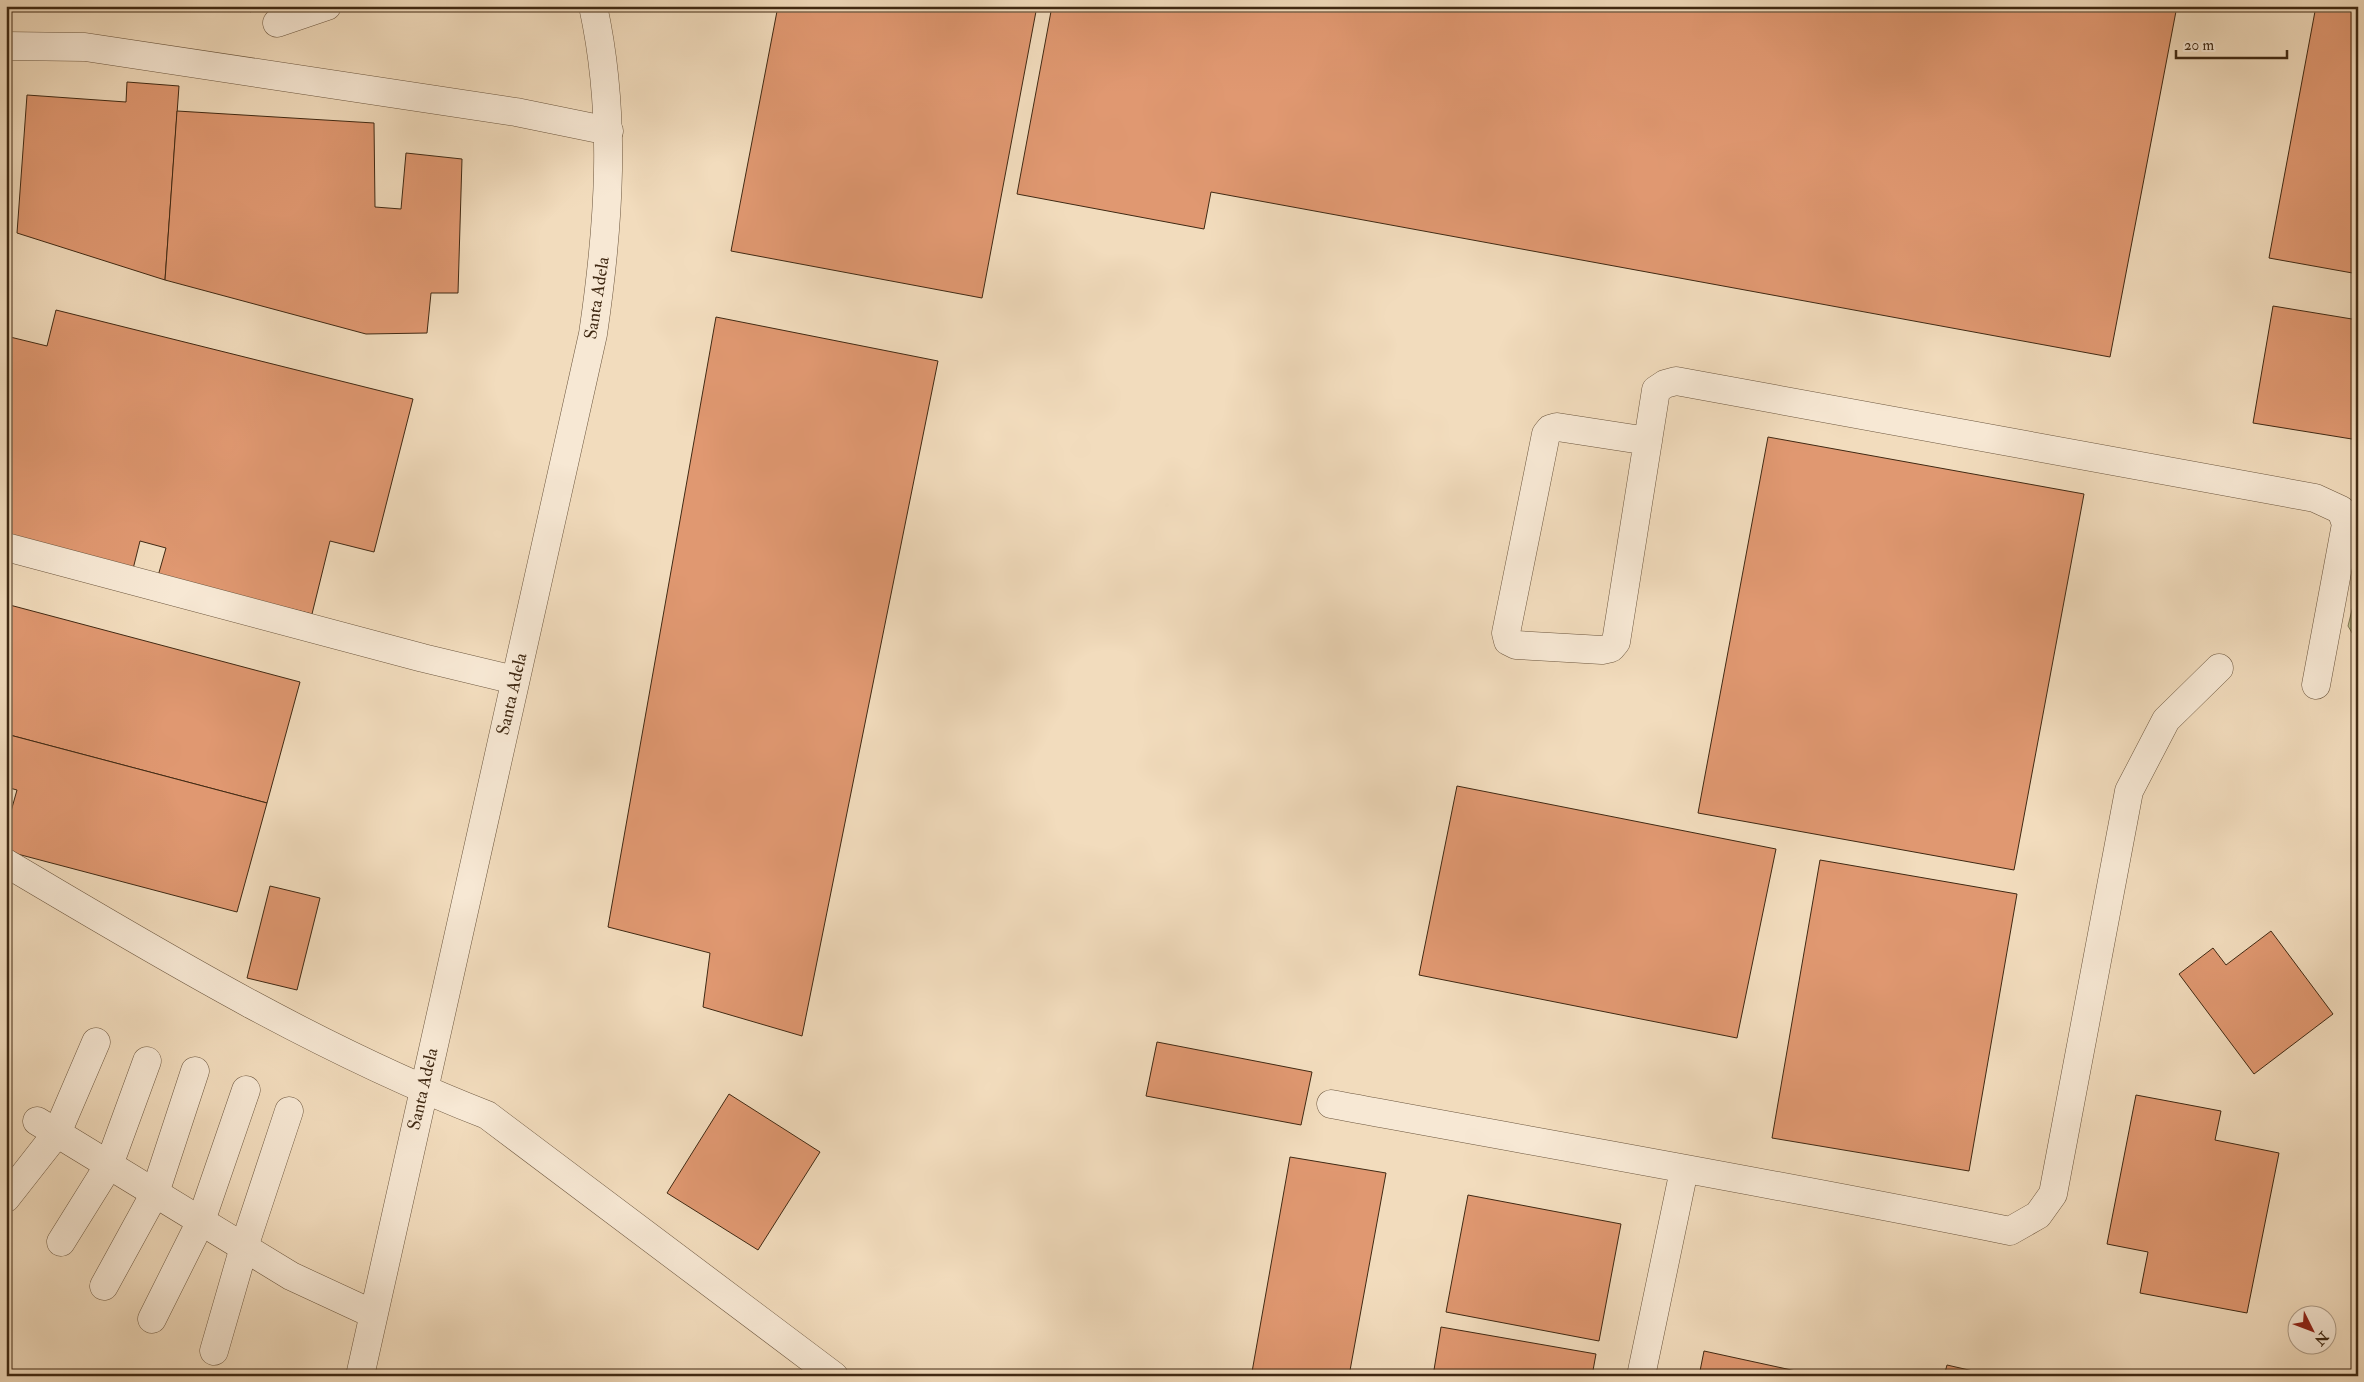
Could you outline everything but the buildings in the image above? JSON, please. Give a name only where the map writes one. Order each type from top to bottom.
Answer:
[{"type":"street","points":[[277,23],[327,6]]},
{"type":"street","name":"Santa Adela","points":[[360,1376],[593,334],[604,258],[609,181],[609,131],[604,72],[593,6]]},
{"type":"street","points":[[6,46],[95,48],[516,112],[609,131]]},
{"type":"street","points":[[1648,441],[1557,427],[1550,429],[1546,434],[1506,633],[1508,641],[1516,645],[1602,650],[1611,648],[1616,642],[1648,441],[1656,390],[1664,384],[1676,381],[2315,498],[2341,510],[2346,524],[2316,685]]},
{"type":"street","points":[[6,547],[423,658],[515,680]]},
{"type":"street","points":[[1332,1104],[1684,1170],[1821,1192],[2010,1231],[2038,1215],[2053,1194],[2128,791],[2166,720],[2219,668]]},
{"type":"street","points":[[6,863],[154,951],[332,1045],[423,1090],[487,1115],[834,1376]]},
{"type":"street","points":[[6,1198],[96,1042]]},
{"type":"street","points":[[61,1242],[108,1165],[147,1061]]},
{"type":"street","points":[[104,1286],[155,1193],[195,1071]]},
{"type":"street","points":[[152,1319],[201,1221],[246,1090]]},
{"type":"street","points":[[214,1351],[244,1247],[289,1111]]},
{"type":"street","points":[[47,1127],[291,1276],[373,1314]]},
{"type":"street","points":[[1641,1376],[1684,1170]]},
{"type":"green space","points":[[2358,586],[2358,643],[2348,626]]}]
